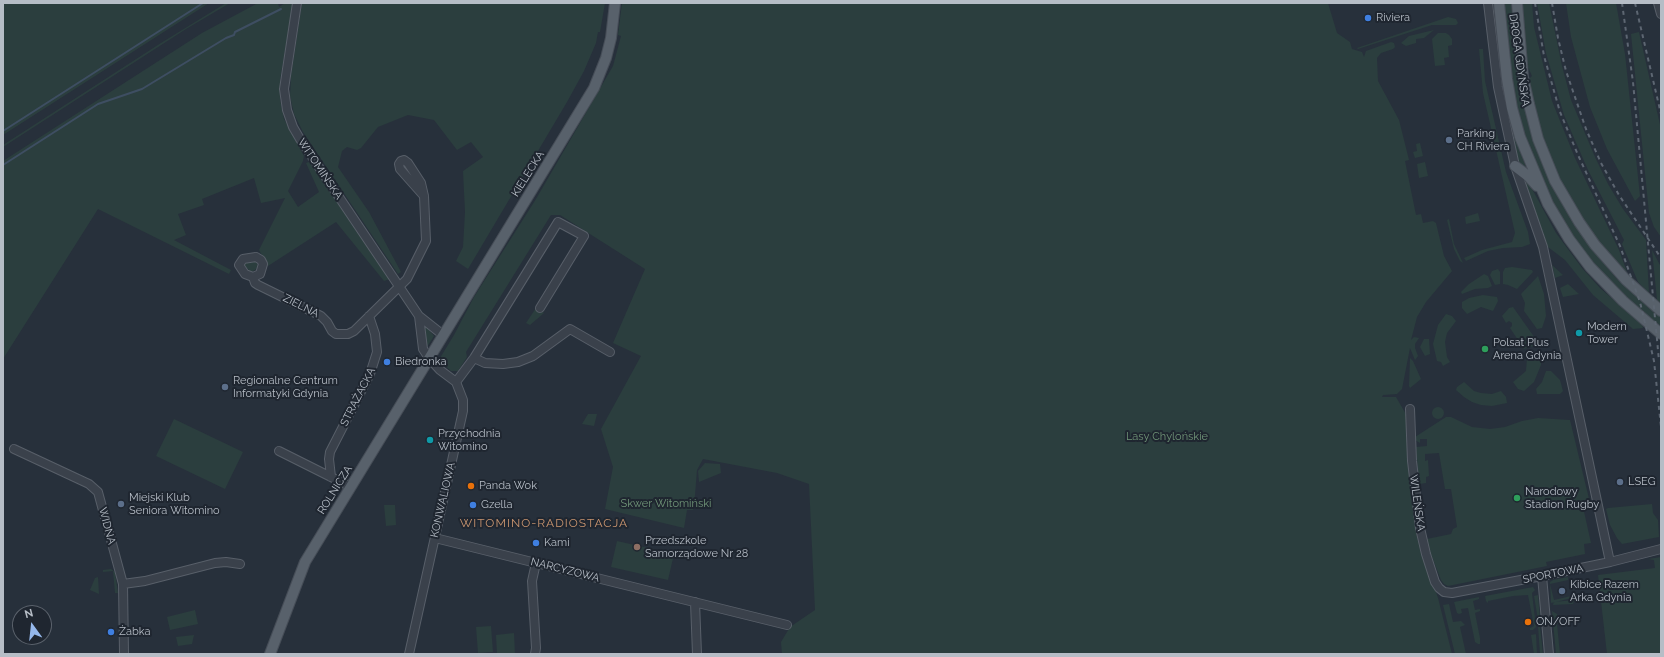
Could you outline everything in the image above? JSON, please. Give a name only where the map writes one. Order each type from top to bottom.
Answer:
[{"type":"main road","name":"KIELECKA","points":[[436,347],[594,88],[606,58],[611,38],[615,3]]},
{"type":"main road","name":"DROGA GDYŃSKA","points":[[1499,3],[1507,79],[1512,108],[1520,137],[1541,190],[1569,239],[1590,267],[1614,293],[1661,334]]},
{"type":"main road","name":"DROGA GDYŃSKA","points":[[1518,3],[1523,77],[1538,139],[1552,174],[1564,198],[1595,245],[1626,280],[1661,311]]},
{"type":"main road","points":[[1514,166],[1528,176],[1541,190]]},
{"type":"main road","name":"ROLNICZA","points":[[270,654],[300,573],[313,548],[436,347]]},
{"type":"street","name":"WITOMIŃSKA","points":[[296,3],[284,89],[285,102],[290,119],[300,139],[418,316],[443,335]]},
{"type":"street","points":[[1488,3],[1498,87],[1514,166],[1543,247],[1610,562]]},
{"type":"street","points":[[1658,3],[1661,12]]},
{"type":"street","name":"ZIELNA","points":[[254,277],[255,283],[258,285],[321,316],[336,334],[348,334],[354,331],[407,279],[426,241],[424,196]]},
{"type":"street","points":[[429,358],[440,370],[456,382],[474,358],[558,222],[584,236],[540,308]]},
{"type":"street","name":"STRAŻACKA","points":[[331,477],[329,459],[330,452],[374,364],[377,352],[375,334],[369,316]]},
{"type":"street","name":"WITOMIŃSKA","points":[[418,316],[423,349],[429,358]]},
{"type":"street","points":[[474,358],[486,363],[518,362],[533,356],[570,329],[610,352]]},
{"type":"street","name":"KONWALIOWA","points":[[409,654],[463,411],[463,400],[456,382]]},
{"type":"street","name":"WILEŃSKA","points":[[1410,409],[1412,461],[1420,528],[1435,582],[1444,592]]},
{"type":"street","name":"WIDNA","points":[[14,449],[80,479],[96,489],[123,584],[124,654]]},
{"type":"street","points":[[278,451],[350,487]]},
{"type":"street","name":"NARCYZOWA","points":[[435,538],[787,625]]},
{"type":"street","name":"SPORTOWA","points":[[1444,592],[1452,593],[1542,576],[1610,562],[1661,549]]},
{"type":"street","points":[[123,584],[145,581],[215,563],[226,562],[240,564]]},
{"type":"street","points":[[535,654],[536,648],[532,581],[536,563]]},
{"type":"street","points":[[1542,576],[1549,654]]},
{"type":"street","points":[[695,602],[697,654]]},
{"type":"green space","points":[[3,3],[209,3],[3,135]]},
{"type":"green space","points":[[226,3],[230,3],[186,29],[3,147],[3,145]]},
{"type":"green space","points":[[258,3],[278,3],[279,7],[285,3],[293,3],[280,80],[280,99],[284,119],[304,156],[288,191],[298,207],[319,192],[306,163],[309,162],[390,279],[384,281],[336,222],[268,266],[259,250],[285,198],[261,203],[254,178],[202,199],[204,205],[178,214],[186,235],[174,240],[231,270],[229,274],[98,209],[3,359],[3,161],[202,33]]},
{"type":"green space","points":[[302,3],[605,3],[600,32],[598,32],[596,43],[584,71],[468,269],[456,261],[463,247],[465,212],[463,171],[483,157],[471,142],[457,150],[434,120],[408,115],[378,127],[361,148],[357,150],[347,147],[342,151],[338,167],[369,212],[401,272],[398,274],[303,132],[294,114],[290,96],[291,76]]},
{"type":"green space","name":"Lasy Chylońskie","points":[[622,3],[1328,3],[1337,33],[1350,42],[1352,49],[1362,52],[1364,57],[1366,51],[1391,42],[1394,43],[1395,47],[1393,49],[1381,53],[1377,58],[1378,81],[1399,120],[1409,160],[1405,161],[1416,215],[1421,214],[1423,223],[1433,221],[1436,223],[1444,256],[1452,271],[1426,302],[1417,317],[1411,340],[1414,337],[1419,338],[1415,344],[1418,356],[1415,360],[1410,348],[1402,389],[1397,394],[1383,395],[1382,397],[1396,397],[1407,416],[1413,498],[1418,538],[1438,598],[1452,654],[782,654],[781,642],[790,627],[815,610],[809,484],[777,473],[703,459],[697,470],[694,507],[693,510],[687,510],[684,528],[605,509],[613,467],[601,429],[641,356],[613,343],[645,269],[560,215],[551,215],[466,352],[467,357],[458,371],[451,371],[440,361],[440,358],[474,297],[536,199],[613,66],[621,36],[618,35]]},
{"type":"green space","points":[[1502,3],[1511,3],[1519,79],[1551,180],[1564,207],[1585,240],[1617,279],[1661,317],[1661,328],[1611,285],[1577,242],[1549,197],[1523,132],[1516,104]]},
{"type":"green space","points":[[1521,3],[1532,3],[1534,27],[1552,101],[1575,158],[1619,250],[1627,272],[1607,254],[1589,230],[1560,181],[1550,158],[1540,128],[1528,80],[1532,76],[1527,65]]},
{"type":"green space","points":[[1537,3],[1549,3],[1562,66],[1571,100],[1595,157],[1608,184],[1623,209],[1646,240],[1649,293],[1638,282],[1622,244],[1624,240],[1588,170],[1564,115],[1546,53]]},
{"type":"green space","points":[[1566,3],[1616,3],[1625,54],[1640,196],[1635,201],[1607,149],[1590,107],[1571,37]]},
{"type":"green space","points":[[1448,17],[1456,19],[1458,23],[1456,25],[1432,25],[1358,49],[1357,48]]},
{"type":"green space","points":[[1494,20],[1496,21],[1511,121],[1527,170],[1519,164],[1504,98]]},
{"type":"green space","points":[[1434,30],[1424,38],[1416,39],[1416,43],[1406,46],[1401,43],[1409,36]]},
{"type":"green space","points":[[1639,32],[1661,129],[1661,237],[1654,227],[1649,213],[1631,34]]},
{"type":"green space","points":[[1438,33],[1446,33],[1449,35],[1452,39],[1452,45],[1448,46],[1449,57],[1444,58],[1445,65],[1435,66],[1432,39]]},
{"type":"green space","points":[[1479,49],[1483,49],[1485,81],[1506,172],[1528,232],[1530,244],[1522,247],[1503,248],[1488,251],[1466,261],[1464,258],[1482,250],[1512,242],[1515,233],[1483,93]]},
{"type":"green space","points":[[1420,143],[1423,156],[1415,158],[1413,152],[1417,151],[1416,144]]},
{"type":"green space","points":[[1425,162],[1428,176],[1419,178],[1417,164]]},
{"type":"green space","points":[[1521,174],[1531,187],[1556,233],[1582,268],[1600,288],[1642,324],[1643,328],[1633,329],[1593,295],[1565,260],[1548,247]]},
{"type":"green space","points":[[1478,213],[1480,221],[1466,224],[1465,217]]},
{"type":"green space","points":[[1449,219],[1454,244],[1463,263],[1460,261],[1454,249],[1447,220]]},
{"type":"green space","points":[[1652,250],[1661,267],[1661,304],[1657,300]]},
{"type":"green space","points":[[253,261],[257,263],[258,266],[251,272],[244,265]]},
{"type":"green space","points":[[1552,265],[1563,275],[1555,278]]},
{"type":"green space","points":[[1512,267],[1532,270],[1533,272],[1517,289],[1503,284],[1503,272],[1505,268]]},
{"type":"green space","points":[[1498,269],[1500,272],[1500,284],[1495,285],[1490,275],[1492,271]]},
{"type":"green space","points":[[1484,274],[1488,276],[1492,286],[1488,288],[1475,289],[1462,294],[1461,292],[1469,284]]},
{"type":"green space","points":[[1538,276],[1544,294],[1546,316],[1542,328],[1537,329],[1524,311],[1525,303],[1521,294]]},
{"type":"green space","points":[[1568,284],[1579,294],[1563,297],[1560,288]]},
{"type":"green space","points":[[1483,295],[1497,297],[1498,301],[1493,311],[1481,307],[1467,314],[1462,308],[1462,302],[1469,298]]},
{"type":"green space","points":[[1513,307],[1537,341],[1534,346],[1524,349],[1510,328],[1512,323],[1509,321],[1506,323],[1502,316],[1509,308]]},
{"type":"green space","points":[[536,308],[544,313],[530,325],[526,323]]},
{"type":"green space","points":[[1446,314],[1452,316],[1456,321],[1447,333],[1445,342],[1447,357],[1450,362],[1443,366],[1441,362],[1437,361],[1433,344],[1438,325]]},
{"type":"green space","points":[[425,325],[434,336],[427,347],[422,327]]},
{"type":"green space","points":[[1424,339],[1429,339],[1430,354],[1425,356],[1420,347]]},
{"type":"green space","points":[[1537,357],[1541,360],[1541,365],[1534,382],[1524,391],[1518,389],[1513,382],[1526,371],[1527,359]]},
{"type":"green space","points":[[1410,358],[1413,361],[1421,379],[1410,388],[1409,386]]},
{"type":"green space","points":[[1546,371],[1551,371],[1560,380],[1563,391],[1560,394],[1537,394],[1536,389],[1542,382]]},
{"type":"green space","points":[[1464,382],[1474,391],[1481,393],[1492,394],[1501,391],[1506,397],[1507,403],[1492,406],[1472,402],[1456,390],[1457,387]]},
{"type":"green space","points":[[1436,407],[1440,407],[1444,413],[1440,419],[1436,419],[1432,415],[1432,411]]},
{"type":"green space","points":[[588,414],[597,414],[594,426],[582,424]]},
{"type":"green space","name":"Narodowy Stadion Rugby","points":[[1446,417],[1451,417],[1472,427],[1490,429],[1505,427],[1522,421],[1538,418],[1570,420],[1590,503],[1588,506],[1583,507],[1591,543],[1584,544],[1585,554],[1546,562],[1547,566],[1448,586],[1444,584],[1429,549],[1427,539],[1451,534],[1453,529],[1457,527],[1451,489],[1445,489],[1439,453],[1425,454],[1425,461],[1428,460],[1429,476],[1426,477],[1426,483],[1419,484],[1416,447],[1427,446],[1427,439],[1420,439],[1420,443],[1415,440],[1415,437]]},
{"type":"green space","points":[[174,419],[243,452],[225,489],[156,456]]},
{"type":"green space","points":[[705,463],[720,464],[721,473],[699,482],[698,471]]},
{"type":"green space","points":[[1652,504],[1653,513],[1658,520],[1659,537],[1622,544],[1610,525],[1606,509]]},
{"type":"green space","points":[[384,505],[395,505],[396,525],[386,526]]},
{"type":"green space","points":[[617,541],[674,554],[668,580],[611,567]]},
{"type":"green space","points":[[1661,557],[1661,654],[1607,654],[1598,575],[1655,568],[1654,560],[1648,559]]},
{"type":"green space","points":[[111,569],[115,572],[118,593],[115,593],[113,571],[103,572],[103,570]]},
{"type":"green space","points":[[98,577],[99,594],[90,590],[95,578]]},
{"type":"green space","points":[[1568,577],[1568,580],[1550,584],[1553,580]]},
{"type":"green space","points":[[1550,584],[1554,600],[1571,596],[1572,598],[1551,603]]},
{"type":"green space","points":[[1533,587],[1535,590],[1532,593],[1536,627],[1533,630],[1530,630],[1530,628],[1534,626],[1528,595],[1513,596],[1488,601],[1488,603],[1486,601],[1485,596]]},
{"type":"green space","points":[[1538,595],[1540,619],[1538,620],[1534,596]]},
{"type":"green space","points":[[1479,597],[1479,599],[1473,601],[1475,610],[1480,609],[1480,611],[1475,613],[1480,638],[1480,644],[1478,644],[1475,642],[1468,608],[1461,609],[1462,613],[1459,614],[1457,613],[1454,602]]},
{"type":"green space","points":[[1574,600],[1573,604],[1553,605],[1554,602]]},
{"type":"green space","points":[[1449,604],[1453,622],[1461,621],[1465,625],[1460,627],[1466,654],[1455,654],[1443,605]]},
{"type":"green space","points":[[195,610],[198,624],[170,630],[167,617]]},
{"type":"green space","points":[[1552,611],[1557,614],[1559,618],[1560,624],[1557,624],[1560,654],[1556,654]]},
{"type":"green space","points":[[491,626],[493,652],[478,653],[476,627]]},
{"type":"green space","points":[[1538,626],[1540,626],[1543,654],[1540,654]]},
{"type":"green space","points":[[514,633],[515,654],[497,654],[496,635]]},
{"type":"green space","points":[[1536,634],[1537,654],[1534,654],[1531,635]]},
{"type":"green space","points":[[194,635],[192,644],[178,646],[176,637]]},
{"type":"waterway","points":[[3,131],[203,3]]},
{"type":"waterway","points":[[3,165],[98,104],[142,89],[226,38],[234,35],[235,32],[281,9]]},
{"type":"railway","points":[[1535,3],[1544,56],[1560,112],[1620,246],[1640,302],[1654,361],[1661,427]]},
{"type":"railway","points":[[1552,3],[1566,71],[1586,129],[1601,163],[1619,195],[1661,258]]},
{"type":"railway","points":[[1622,3],[1633,82],[1659,361]]},
{"type":"railway","points":[[1635,3],[1661,114]]},
{"type":"place","name":"Riviera","points":[[1368,18]]},
{"type":"place","name":"Parking CH Riviera","points":[[1449,140]]},
{"type":"place","name":"Modern Tower","points":[[1579,333]]},
{"type":"place","name":"Polsat Plus Arena Gdynia","points":[[1485,349]]},
{"type":"place","name":"Biedronka","points":[[387,362]]},
{"type":"place","name":"Regionalne Centrum Informatyki Gdynia","points":[[225,387]]},
{"type":"place","name":"Przychodnia Witomino","points":[[430,440]]},
{"type":"place","name":"LSEG","points":[[1620,482]]},
{"type":"place","name":"Panda Wok","points":[[471,486]]},
{"type":"place","name":"Narodowy Stadion Rugby","points":[[1517,498]]},
{"type":"place","name":"Miejski Klub Seniora Witomino","points":[[121,504]]},
{"type":"place","name":"Gzella","points":[[473,505]]},
{"type":"place","name":"Kami","points":[[536,543]]},
{"type":"place","name":"Przedszkole Samorządowe Nr 28","points":[[637,547]]},
{"type":"place","name":"Kibice Razem Arka Gdynia","points":[[1562,591]]},
{"type":"place","name":"ON/OFF","points":[[1528,622]]},
{"type":"place","name":"Żabka","points":[[111,632]]},
{"type":"district","name":"WITOMINO-RADIOSTACJA","points":[[544,523]]},
{"type":"park label","name":"Skwer Witomiński","points":[[666,504]]}]
